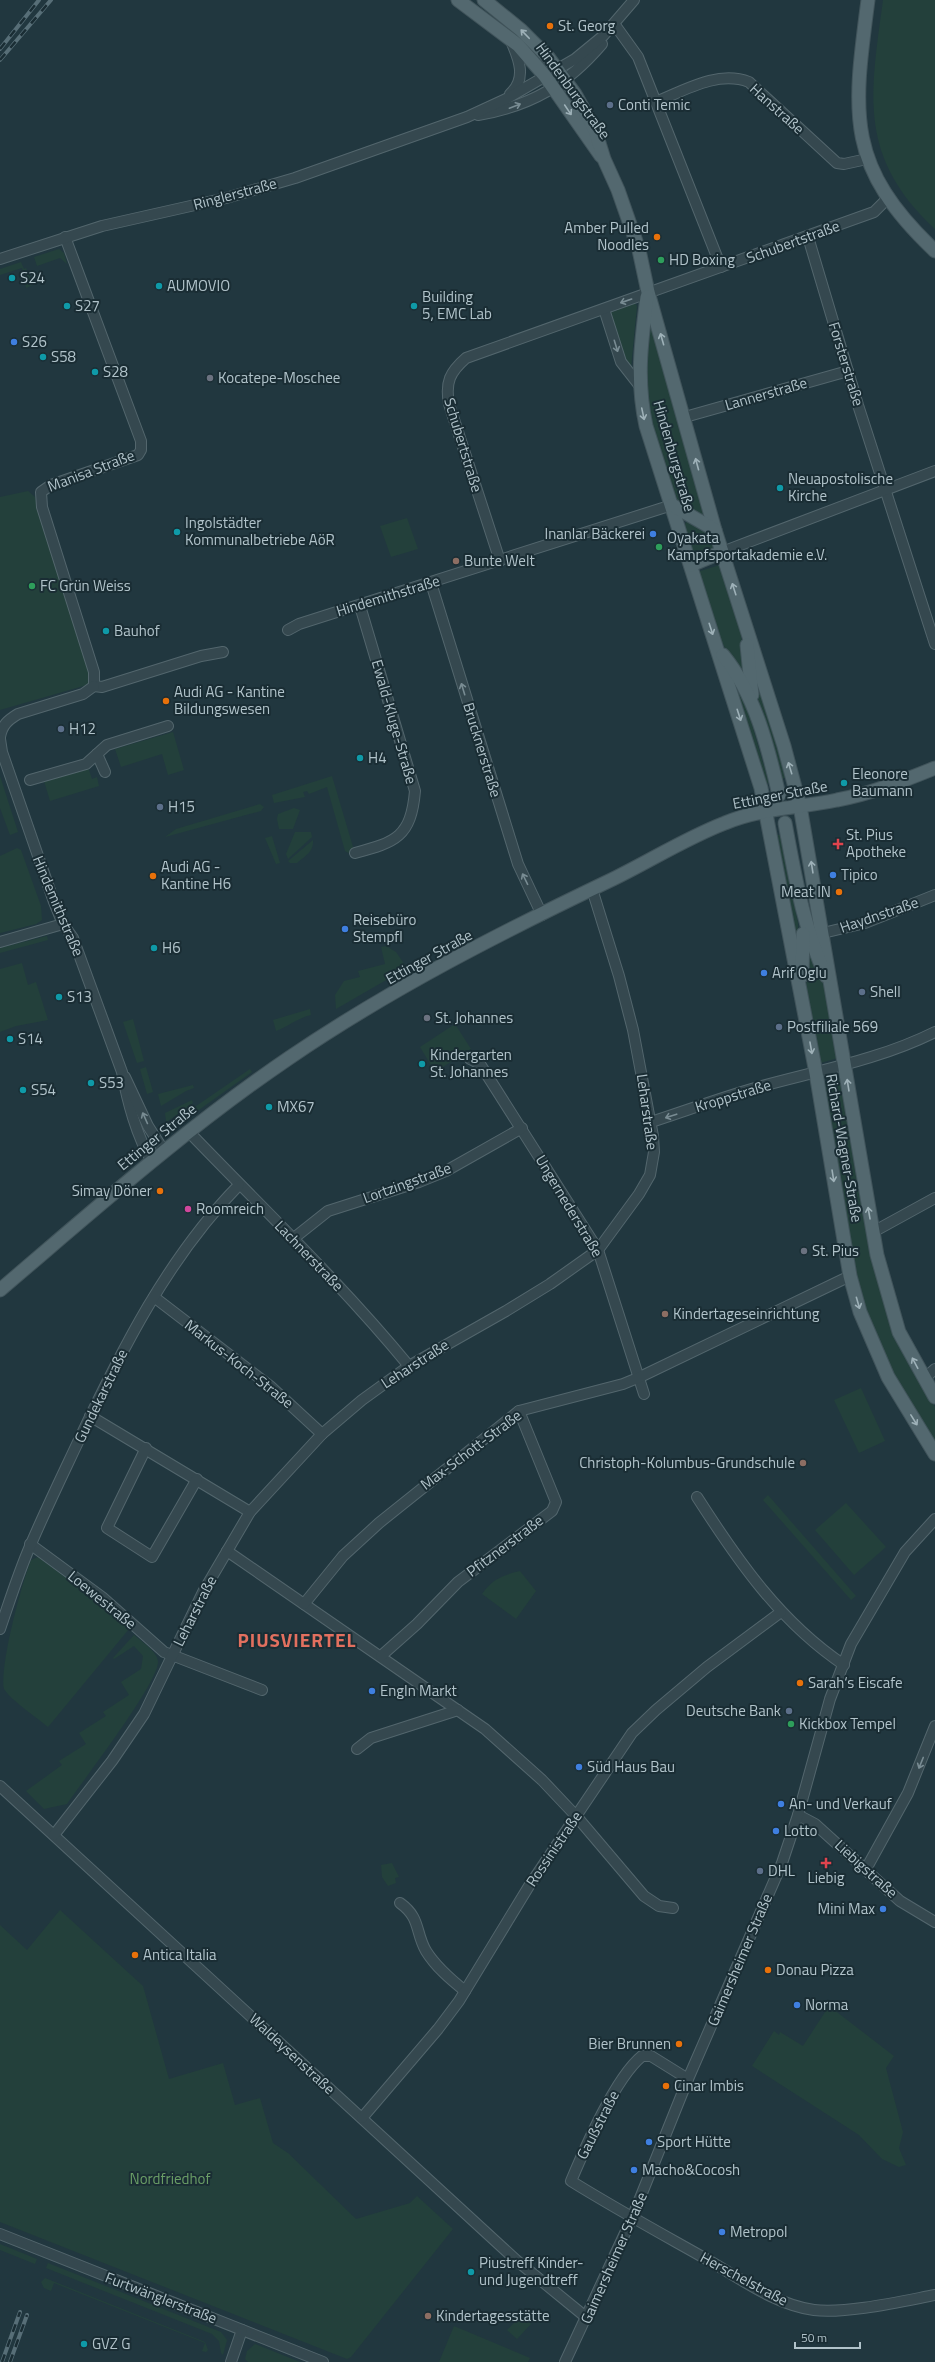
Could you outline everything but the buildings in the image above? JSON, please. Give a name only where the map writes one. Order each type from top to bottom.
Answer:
[{"type":"main road","name":"Hindenburgstraße","points":[[458,0],[510,37],[545,76],[604,159]]},
{"type":"main road","name":"Hindenburgstraße","points":[[484,0],[563,66],[566,81],[587,114],[600,144],[604,159],[618,190],[634,235],[648,292],[685,417],[715,530],[746,626],[800,806]]},
{"type":"main road","points":[[868,0],[859,82],[860,133],[867,159],[887,199],[935,250]]},
{"type":"main road","name":"Hindenburgstraße","points":[[648,292],[639,385],[646,426],[747,741],[766,812]]},
{"type":"main road","points":[[672,505],[715,530]]},
{"type":"main road","points":[[691,565],[722,552]]},
{"type":"main road","name":"Hindenburgstraße","points":[[746,626],[749,676],[754,708],[779,795]]},
{"type":"main road","name":"Hindenburgstraße","points":[[717,648],[735,672],[754,708]]},
{"type":"main road","name":"Ettinger Straße","points":[[0,1290],[164,1151],[290,1057],[429,973],[714,827],[733,820],[766,812],[858,795],[935,768]]},
{"type":"main road","name":"Richard-Wagner-Straße","points":[[800,806],[823,933],[873,1232],[886,1291],[899,1332],[924,1380],[935,1397]]},
{"type":"main road","name":"Richard-Wagner-Straße","points":[[766,812],[816,1073],[850,1276],[860,1312],[888,1377],[935,1454]]},
{"type":"main road","name":"Richard-Wagner-Straße","points":[[786,823],[801,907],[804,946],[801,996]]},
{"type":"main road","name":"Richard-Wagner-Straße","points":[[801,907],[813,948],[832,988]]},
{"type":"street","name":"Ringlerstraße","points":[[467,117],[512,108],[566,81],[577,72],[596,51],[634,0]]},
{"type":"street","points":[[615,25],[638,57],[721,267]]},
{"type":"street","name":"Ringlerstraße","points":[[0,259],[65,237],[296,178],[467,117],[506,98],[563,66],[592,46],[615,25]]},
{"type":"street","points":[[506,98],[516,86],[521,68],[510,37]]},
{"type":"street","name":"Hanstraße","points":[[656,102],[708,81],[728,77],[738,78],[749,82],[837,163],[844,164],[867,159]]},
{"type":"street","name":"Schubertstraße","points":[[500,561],[449,404],[446,386],[456,367],[466,358],[648,292],[808,237],[874,212],[887,199]]},
{"type":"street","name":"Manisa Straße","points":[[65,237],[141,441],[141,450],[138,455],[51,485],[41,492],[42,507],[94,672],[94,686]]},
{"type":"street","name":"Forsterstraße","points":[[808,237],[885,489],[934,637]]},
{"type":"street","points":[[604,309],[621,362],[639,385]]},
{"type":"street","name":"Lannerstraße","points":[[685,417],[848,371]]},
{"type":"street","points":[[722,552],[935,471]]},
{"type":"street","name":"Hindemithstraße","points":[[288,630],[299,624],[360,606],[672,505]]},
{"type":"street","name":"Brucknerstraße","points":[[431,583],[518,864],[542,914]]},
{"type":"street","name":"Ewald-Kluge-Straße","points":[[355,853],[385,844],[403,831],[413,814],[415,791],[360,606]]},
{"type":"street","name":"Hindemithstraße","points":[[152,1161],[143,1145],[127,1095],[122,1072],[73,938],[63,924],[15,792],[2,752],[0,738],[2,729],[9,719],[18,714],[83,694],[94,686],[102,687],[201,656],[223,652]]},
{"type":"street","points":[[30,780],[86,764],[107,745],[168,726]]},
{"type":"street","points":[[98,754],[105,772]]},
{"type":"street","name":"Leharstraße","points":[[54,1835],[112,1760],[144,1714],[203,1592],[250,1512],[322,1434],[362,1400],[409,1366],[550,1284],[598,1250],[650,1175],[654,1152],[651,1122],[634,1030],[592,889]]},
{"type":"street","name":"Haydnstraße","points":[[823,933],[865,923],[935,895]]},
{"type":"street","points":[[0,942],[63,924]]},
{"type":"street","name":"Kroppstraße","points":[[651,1122],[755,1088],[816,1073],[912,1043],[935,1032]]},
{"type":"street","name":"Ungernederstraße","points":[[470,1059],[480,1064],[598,1250],[644,1394]]},
{"type":"street","name":"Hindemithstraße","points":[[122,1072],[130,1083],[148,1126],[164,1151]]},
{"type":"street","name":"Lortzingstraße","points":[[294,1238],[328,1211],[419,1182],[450,1169],[522,1128]]},
{"type":"street","name":"Lachnerstraße","points":[[189,1132],[294,1238],[380,1330],[409,1366]]},
{"type":"street","name":"Gundekarstraße","points":[[0,1629],[30,1544],[118,1360],[154,1297],[199,1231],[240,1185]]},
{"type":"street","points":[[873,1232],[935,1198]]},
{"type":"street","name":"Max-Schott-Straße","points":[[304,1604],[343,1556],[379,1523],[520,1411],[623,1384],[640,1378],[850,1276]]},
{"type":"street","name":"Markus-Koch-Straße","points":[[154,1297],[270,1386],[322,1434]]},
{"type":"street","points":[[924,1380],[935,1369]]},
{"type":"street","name":"Pfitznerstraße","points":[[381,1656],[417,1624],[458,1582],[552,1511],[556,1502],[520,1411]]},
{"type":"street","points":[[90,1416],[146,1448],[250,1512]]},
{"type":"street","points":[[146,1448],[107,1528],[152,1557],[197,1479]]},
{"type":"street","points":[[697,1497],[736,1557],[781,1612],[818,1647],[844,1665]]},
{"type":"street","name":"Gaimersheimer Straße","points":[[565,2362],[587,2318],[632,2218],[688,2080],[753,1933],[782,1863],[798,1815],[830,1699],[851,1644],[905,1552],[935,1519]]},
{"type":"street","name":"Loewestraße","points":[[30,1544],[102,1597],[164,1652],[262,1690]]},
{"type":"street","points":[[228,1550],[458,1710],[506,1746],[542,1780],[577,1817],[644,1896],[659,1906],[673,1908]]},
{"type":"street","name":"Rossinistraße","points":[[362,2118],[438,2029],[465,1991],[529,1886],[577,1817],[632,1733],[707,1667],[781,1612]]},
{"type":"street","points":[[357,1749],[371,1738],[458,1710]]},
{"type":"street","points":[[866,1869],[908,1793],[935,1726]]},
{"type":"street","name":"Waldeysenstraße","points":[[0,1786],[516,2260],[587,2318]]},
{"type":"street","name":"Liebigstraße","points":[[798,1815],[815,1824],[900,1901],[935,1922]]},
{"type":"street","points":[[400,1903],[412,1912],[425,1949],[436,1964],[465,1991]]},
{"type":"street","name":"Gaußstraße","points":[[632,2218],[571,2181],[589,2139],[635,2062],[642,2056],[651,2056],[688,2080]]},
{"type":"street","name":"Herschelstraße","points":[[632,2218],[762,2291],[794,2306],[816,2310],[843,2310],[935,2295]]},
{"type":"street","name":"Furtwänglerstraße","points":[[0,2234],[323,2362]]},
{"type":"street","points":[[231,2362],[242,2330]]},
{"type":"green space","points":[[883,0],[935,0],[935,229],[910,202],[893,176],[881,150],[875,124],[873,96],[878,34]]},
{"type":"green space","points":[[59,249],[64,253],[67,264],[60,258],[37,266],[34,257]]},
{"type":"green space","points":[[21,262],[24,269],[26,268],[33,285],[26,288],[22,268],[0,275],[0,269]]},
{"type":"green space","points":[[634,303],[637,306],[631,368],[627,364],[610,313]]},
{"type":"green space","points":[[650,319],[706,518],[677,504],[651,427],[645,395]]},
{"type":"green space","name":"FC Grün Weiss","points":[[28,491],[35,497],[92,675],[91,681],[87,685],[0,710],[0,497]]},
{"type":"green space","points":[[407,518],[418,549],[391,557],[380,526]]},
{"type":"green space","points":[[687,521],[709,531],[714,545],[714,550],[700,555],[693,552],[683,527]]},
{"type":"green space","points":[[720,565],[741,633],[745,680],[720,640],[697,572]]},
{"type":"green space","points":[[752,665],[787,777],[782,779],[757,699]]},
{"type":"green space","points":[[731,672],[746,704],[769,783],[764,784]]},
{"type":"green space","points":[[173,732],[184,770],[168,775],[162,754],[121,767],[115,749]]},
{"type":"green space","points":[[88,767],[92,779],[97,777],[99,786],[50,801],[44,781]]},
{"type":"green space","points":[[0,776],[18,832],[10,835],[0,808]]},
{"type":"green space","points":[[332,776],[356,857],[345,851],[327,787],[309,794],[307,791],[303,792],[305,797],[274,803],[272,795]]},
{"type":"green space","points":[[260,804],[264,807],[261,811],[165,837],[176,829]]},
{"type":"green space","points":[[294,808],[300,810],[293,829],[279,829],[277,819],[278,814]]},
{"type":"green space","points":[[295,832],[311,832],[312,837],[288,859],[286,854]]},
{"type":"green space","points":[[775,835],[781,835],[798,923],[800,959]]},
{"type":"green space","points":[[272,836],[280,863],[276,864],[265,838]]},
{"type":"green space","points":[[313,840],[312,848],[306,856],[297,863],[290,863],[288,861]]},
{"type":"green space","points":[[17,848],[21,850],[41,906],[42,920],[36,924],[0,933],[0,856]]},
{"type":"green space","points":[[47,936],[48,940],[0,953],[0,948]]},
{"type":"green space","points":[[386,946],[396,952],[407,968],[336,1009],[335,995],[344,981],[360,977],[358,971],[385,964],[381,947]]},
{"type":"green space","points":[[810,949],[826,991],[838,1058],[817,1064],[806,994],[808,950]]},
{"type":"green space","points":[[22,963],[28,985],[36,982],[48,1020],[16,1026],[0,1032],[0,969]]},
{"type":"green space","points":[[310,1009],[311,1015],[276,1031],[273,1020]]},
{"type":"green space","points":[[133,1019],[144,1061],[137,1063],[123,1022]]},
{"type":"green space","points":[[455,1024],[471,1049],[435,1072],[420,1047]]},
{"type":"green space","points":[[146,1067],[153,1092],[147,1094],[140,1069]]},
{"type":"green space","points":[[250,1069],[252,1072],[175,1127],[186,1113]]},
{"type":"green space","points":[[845,1078],[893,1325],[910,1366],[935,1407],[935,1444],[900,1388],[878,1345],[862,1300],[854,1270],[841,1208],[821,1083]]},
{"type":"green space","points":[[193,1085],[194,1088],[161,1106],[158,1094]]},
{"type":"green space","points":[[192,1100],[193,1103],[166,1121],[165,1113]]},
{"type":"green space","points":[[861,1388],[885,1441],[859,1453],[834,1400]]},
{"type":"green space","points":[[768,1495],[856,1596],[851,1600],[763,1500]]},
{"type":"green space","points":[[846,1503],[886,1547],[854,1575],[815,1530]]},
{"type":"green space","points":[[38,1557],[98,1602],[129,1629],[48,1727],[18,1704],[4,1689],[5,1662],[12,1625],[31,1560]]},
{"type":"green space","points":[[520,1571],[536,1591],[516,1619],[482,1594],[498,1578]]},
{"type":"green space","points":[[134,1635],[149,1647],[155,1654],[158,1662],[146,1690],[67,1804],[44,1809],[26,1791],[62,1765],[59,1761],[86,1744],[79,1733],[106,1716],[103,1712],[129,1695],[121,1682],[141,1669],[143,1656],[134,1646],[114,1659],[113,1658]]},
{"type":"green space","points":[[392,1863],[399,1877],[395,1878],[396,1883],[388,1886],[382,1877],[381,1865]]},
{"type":"green space","name":"Nordfriedhof","points":[[60,1910],[143,1986],[169,2079],[223,2063],[235,2105],[260,2098],[273,2143],[288,2153],[356,2219],[410,2203],[417,2196],[453,2229],[351,2357],[347,2359],[0,2222],[0,1925],[27,1950]]},
{"type":"green space","points":[[829,2006],[894,2056],[886,2068],[903,2132],[899,2148],[906,2165],[899,2167],[882,2159],[859,2135],[752,2066],[774,2031],[779,2035],[780,2032],[803,2046]]},
{"type":"green space","points":[[0,2244],[37,2259],[35,2264],[0,2250]]},
{"type":"green space","points":[[48,2263],[221,2332],[227,2340],[223,2355],[221,2353],[219,2341],[212,2334],[46,2268]]},
{"type":"green space","points":[[45,2278],[205,2342],[208,2350],[206,2352],[202,2351],[205,2343],[54,2283],[51,2291],[44,2288],[41,2282]]},
{"type":"green space","points":[[522,2315],[531,2324],[517,2339],[507,2330]]},
{"type":"green space","points":[[454,2326],[530,2358],[528,2362],[439,2362]]},
{"type":"green space","points":[[255,2344],[300,2362],[248,2362],[245,2359],[247,2351]]},
{"type":"railway","points":[[0,49],[39,0]]},
{"type":"railway","points":[[0,60],[51,0]]},
{"type":"railway","points":[[2,2362],[20,2312]]},
{"type":"railway","points":[[10,2362],[27,2315]]},
{"type":"place","name":"St. Georg","points":[[550,26]]},
{"type":"place","name":"Conti Temic","points":[[610,105]]},
{"type":"place","name":"Amber Pulled Noodles","points":[[657,237]]},
{"type":"place","name":"HD Boxing","points":[[661,260]]},
{"type":"place","name":"S24","points":[[12,278]]},
{"type":"place","name":"AUMOVIO","points":[[159,286]]},
{"type":"place","name":"S27","points":[[67,306]]},
{"type":"place","name":"Building 5, EMC Lab","points":[[414,306]]},
{"type":"place","name":"S26","points":[[14,342]]},
{"type":"place","name":"S58","points":[[43,357]]},
{"type":"place","name":"S28","points":[[95,372]]},
{"type":"place","name":"Kocatepe-Moschee","points":[[210,378]]},
{"type":"place","name":"Neuapostolische Kirche","points":[[780,488]]},
{"type":"place","name":"Ingolstädter Kommunalbetriebe AöR","points":[[177,532]]},
{"type":"place","name":"Inanlar Bäckerei","points":[[653,534]]},
{"type":"place","name":"Oyakata Kampfsportakademie e.V.","points":[[659,547]]},
{"type":"place","name":"Bunte Welt","points":[[456,561]]},
{"type":"place","name":"FC Grün Weiss","points":[[32,586]]},
{"type":"place","name":"Bauhof","points":[[106,631]]},
{"type":"place","name":"Audi AG - Kantine Bildungswesen","points":[[166,701]]},
{"type":"place","name":"H12","points":[[61,729]]},
{"type":"place","name":"H4","points":[[360,758]]},
{"type":"place","name":"Eleonore Baumann","points":[[844,783]]},
{"type":"place","name":"H15","points":[[160,807]]},
{"type":"place","name":"St. Pius Apotheke","points":[[838,844]]},
{"type":"place","name":"Tipico","points":[[833,875]]},
{"type":"place","name":"Audi AG - Kantine H6","points":[[153,876]]},
{"type":"place","name":"Meat IN","points":[[839,892]]},
{"type":"place","name":"Reisebüro Stempfl","points":[[345,929]]},
{"type":"place","name":"H6","points":[[154,948]]},
{"type":"place","name":"Arif Oglu","points":[[764,973]]},
{"type":"place","name":"Shell","points":[[862,992]]},
{"type":"place","name":"S13","points":[[59,997]]},
{"type":"place","name":"St. Johannes","points":[[427,1018]]},
{"type":"place","name":"Postfiliale 569","points":[[779,1027]]},
{"type":"place","name":"S14","points":[[10,1039]]},
{"type":"place","name":"Kindergarten St. Johannes","points":[[422,1064]]},
{"type":"place","name":"S53","points":[[91,1083]]},
{"type":"place","name":"S54","points":[[23,1090]]},
{"type":"place","name":"MX67","points":[[269,1107]]},
{"type":"place","name":"Simay Döner","points":[[160,1191]]},
{"type":"place","name":"Roomreich","points":[[188,1209]]},
{"type":"place","name":"St. Pius","points":[[804,1251]]},
{"type":"place","name":"Kindertageseinrichtung","points":[[665,1314]]},
{"type":"place","name":"Christoph-Kolumbus-Grundschule","points":[[803,1463]]},
{"type":"place","name":"Sarah‘s Eiscafe","points":[[800,1683]]},
{"type":"place","name":"EngIn Markt","points":[[372,1691]]},
{"type":"place","name":"Deutsche Bank","points":[[789,1711]]},
{"type":"place","name":"Kickbox Tempel","points":[[791,1724]]},
{"type":"place","name":"Süd Haus Bau","points":[[579,1767]]},
{"type":"place","name":"An- und Verkauf","points":[[781,1804]]},
{"type":"place","name":"Lotto","points":[[776,1831]]},
{"type":"place","name":"Liebig","points":[[826,1863]]},
{"type":"place","name":"DHL","points":[[760,1871]]},
{"type":"place","name":"Mini Max","points":[[883,1909]]},
{"type":"place","name":"Antica Italia","points":[[135,1955]]},
{"type":"place","name":"Donau Pizza","points":[[768,1970]]},
{"type":"place","name":"Norma","points":[[797,2005]]},
{"type":"place","name":"Bier Brunnen","points":[[679,2044]]},
{"type":"place","name":"Cinar Imbis","points":[[666,2086]]},
{"type":"place","name":"Sport Hütte","points":[[649,2142]]},
{"type":"place","name":"Macho&Cocosh","points":[[634,2170]]},
{"type":"place","name":"Metropol","points":[[722,2232]]},
{"type":"place","name":"Piustreff Kinder- und Jugendtreff","points":[[471,2272]]},
{"type":"place","name":"Kindertagesstätte","points":[[428,2316]]},
{"type":"place","name":"GVZ G","points":[[84,2344]]},
{"type":"district","name":"PIUSVIERTEL","points":[[297,1640]]}]
